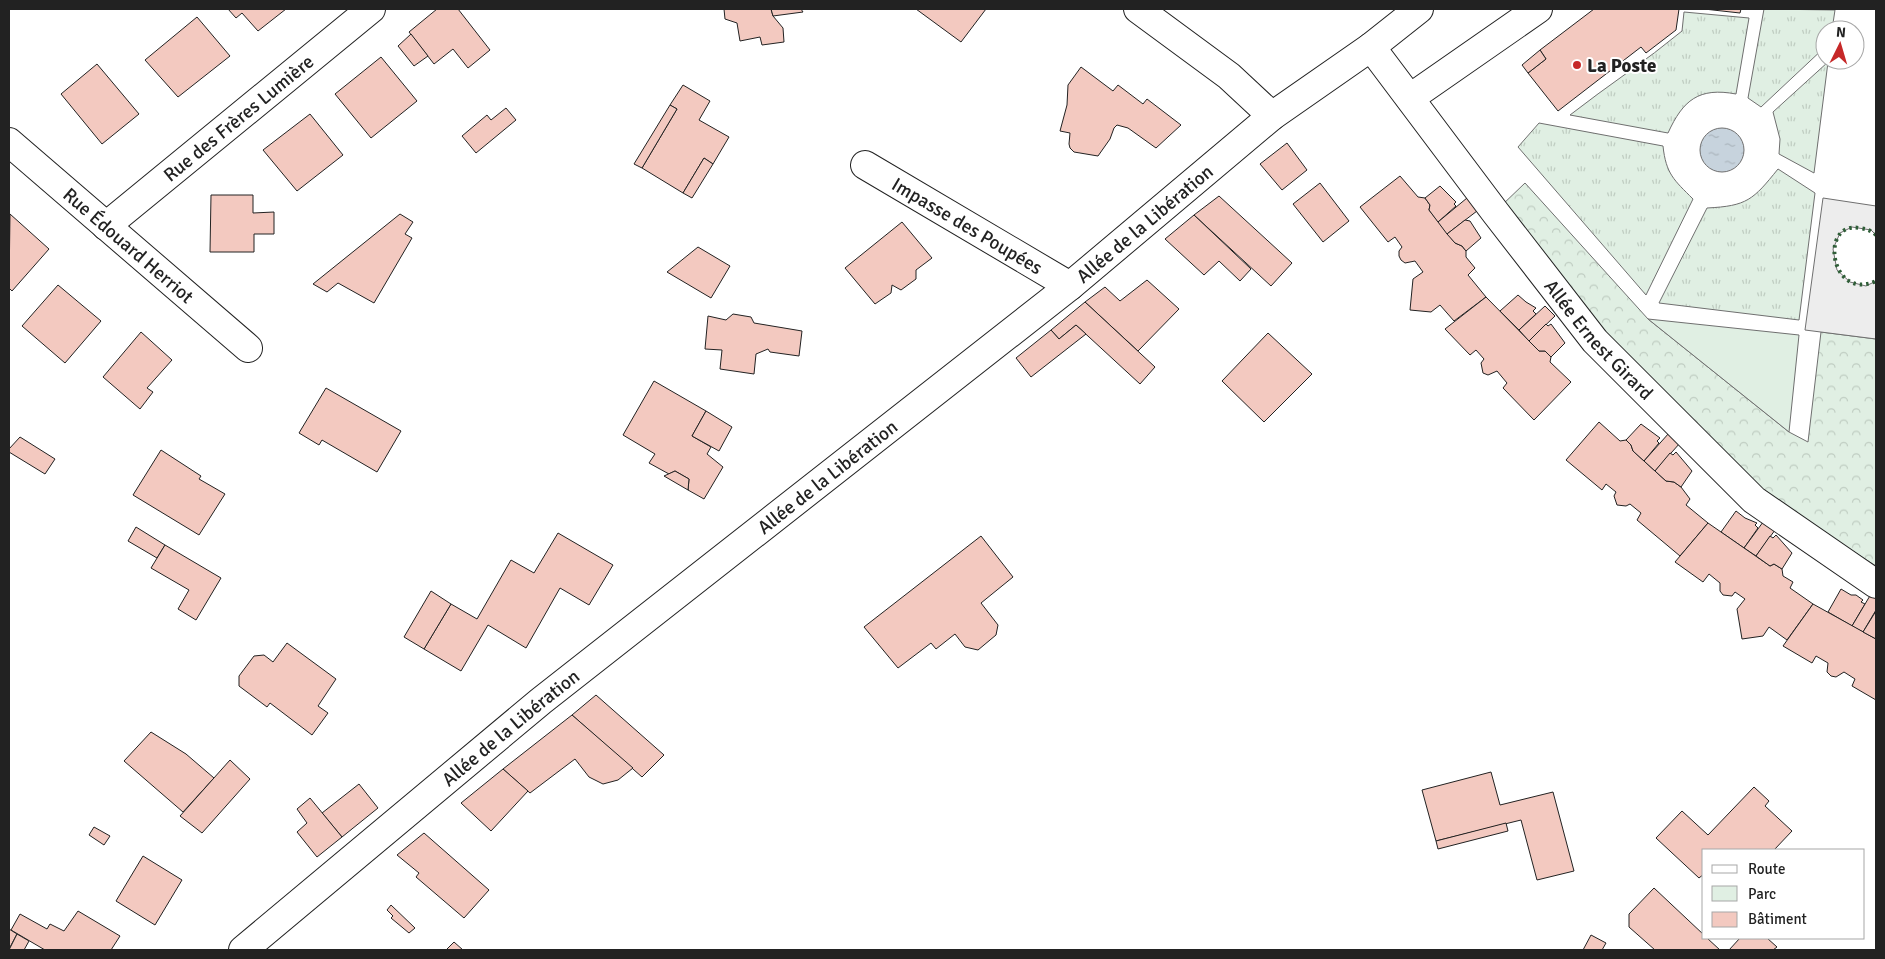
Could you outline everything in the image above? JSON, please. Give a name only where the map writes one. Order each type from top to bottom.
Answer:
[{"type":"street","name":"Rue des Frères Lumière","points":[[106,226],[371,9]]},
{"type":"street","points":[[1138,9],[1229,76],[1272,116]]},
{"type":"street","name":"Allée de la Libération","points":[[242,950],[541,701],[1070,286],[1272,116],[1370,47],[1419,9]]},
{"type":"street","points":[[1410,98],[1538,9]]},
{"type":"street","name":"Allée Ernest Girard","points":[[1370,47],[1595,341],[1754,500],[1876,584]]},
{"type":"street","name":"Rue Édouard Herriot","points":[[9,142],[248,348]]},
{"type":"street","name":"Impasse des Poupées","points":[[865,165],[1070,286]]},
{"type":"green space","points":[[1764,9],[1835,10],[1834,20],[1815,20],[1815,56],[1761,107],[1748,98]]},
{"type":"green space","points":[[1684,12],[1749,18],[1736,94],[1712,92],[1694,98],[1680,112],[1668,133],[1570,115],[1682,31]]},
{"type":"green space","points":[[1819,70],[1827,70],[1814,173],[1779,154],[1780,139],[1773,112]]},
{"type":"green space","points":[[1539,123],[1663,146],[1666,163],[1672,176],[1693,199],[1646,295],[1518,147]]},
{"type":"green space","points":[[1778,169],[1815,193],[1799,320],[1659,303],[1707,208],[1731,205],[1748,199],[1762,188]]},
{"type":"green space","points":[[1525,183],[1648,319],[1789,432],[1808,442],[1821,332],[1876,339],[1876,566],[1760,492],[1627,363],[1500,207]]},
{"type":"green space","points":[[1648,319],[1799,335],[1789,432]]},
{"type":"shaded area","points":[[1823,198],[1876,206],[1876,235],[1871,230],[1852,227],[1840,233],[1833,249],[1837,270],[1850,282],[1866,286],[1876,281],[1876,339],[1805,330]]},
{"type":"water","points":[[1722,128],[1734,132],[1740,138],[1744,150],[1740,162],[1734,168],[1722,172],[1710,168],[1704,162],[1700,150],[1704,138],[1710,132]]},
{"type":"building","points":[[228,9],[286,9],[258,31],[242,13],[236,18]]},
{"type":"building","points":[[437,9],[458,9],[490,50],[468,68],[453,49],[434,64],[409,32]]},
{"type":"building","points":[[724,9],[771,9],[773,16],[783,28],[784,42],[762,45],[760,37],[740,41],[737,23],[725,19]]},
{"type":"building","points":[[771,9],[801,9],[803,12],[773,16]]},
{"type":"building","points":[[916,9],[986,9],[961,42]]},
{"type":"building","points":[[1594,9],[1679,9],[1676,30],[1646,53],[1641,47],[1558,111],[1528,73],[1546,59],[1540,50]]},
{"type":"building","points":[[1704,9],[1741,9],[1740,13]]},
{"type":"building","points":[[197,17],[230,56],[178,97],[145,60]]},
{"type":"building","points":[[411,34],[428,56],[414,66],[398,46]]},
{"type":"building","points":[[1540,50],[1546,59],[1528,73],[1522,65]]},
{"type":"building","points":[[381,57],[417,101],[371,138],[335,94]]},
{"type":"building","points":[[97,64],[139,114],[102,144],[61,94]]},
{"type":"building","points":[[1081,67],[1113,91],[1118,85],[1143,104],[1147,99],[1181,125],[1156,148],[1128,128],[1117,125],[1098,156],[1074,152],[1069,144],[1070,133],[1060,131],[1067,105],[1068,85]]},
{"type":"building","points":[[683,85],[710,101],[699,120],[729,137],[713,164],[704,158],[683,193],[642,168],[677,109],[670,105]]},
{"type":"building","points":[[670,105],[677,109],[642,168],[634,164]]},
{"type":"building","points":[[506,108],[516,120],[476,153],[462,136],[487,115],[491,120]]},
{"type":"building","points":[[310,114],[343,155],[297,191],[263,150]]},
{"type":"building","points":[[1287,143],[1307,170],[1282,190],[1260,164]]},
{"type":"building","points":[[704,158],[713,164],[692,198],[683,193]]},
{"type":"building","points":[[1400,176],[1418,197],[1425,198],[1430,205],[1429,210],[1455,243],[1462,246],[1466,251],[1466,257],[1475,268],[1468,275],[1486,297],[1454,321],[1440,305],[1431,312],[1410,310],[1413,279],[1423,272],[1415,261],[1405,263],[1401,260],[1399,251],[1402,247],[1395,237],[1388,242],[1360,207]]},
{"type":"building","points":[[1320,183],[1349,221],[1323,242],[1293,204]]},
{"type":"building","points":[[1440,186],[1456,202],[1454,204],[1456,206],[1438,222],[1429,210],[1430,205],[1425,198]]},
{"type":"building","points":[[211,195],[253,195],[253,213],[274,212],[274,234],[254,234],[254,252],[210,252]]},
{"type":"building","points":[[1219,196],[1292,263],[1271,286],[1194,215]]},
{"type":"building","points":[[1467,198],[1477,211],[1447,234],[1438,222]]},
{"type":"building","points":[[10,214],[49,249],[12,291],[9,288]]},
{"type":"building","points":[[400,214],[413,222],[405,234],[412,238],[374,303],[338,283],[327,292],[313,284]]},
{"type":"building","points":[[1194,215],[1251,269],[1240,281],[1219,261],[1204,275],[1165,239]]},
{"type":"building","points":[[1465,220],[1470,221],[1481,238],[1466,251],[1447,234]]},
{"type":"building","points":[[902,222],[932,258],[916,270],[916,279],[901,290],[892,285],[891,293],[875,304],[845,268]]},
{"type":"building","points":[[698,247],[730,266],[711,298],[667,272]]},
{"type":"building","points":[[1147,280],[1179,309],[1138,351],[1085,302],[1105,287],[1120,301]]},
{"type":"building","points":[[58,285],[101,321],[65,363],[22,326]]},
{"type":"building","points":[[1518,295],[1536,308],[1533,311],[1536,314],[1519,330],[1500,311]]},
{"type":"building","points":[[1486,297],[1539,351],[1545,351],[1551,357],[1550,362],[1571,382],[1534,420],[1503,388],[1507,383],[1497,371],[1488,375],[1483,373],[1481,363],[1484,359],[1476,350],[1470,355],[1445,329]]},
{"type":"building","points":[[1085,302],[1155,367],[1140,384],[1076,325],[1059,339],[1051,330]]},
{"type":"building","points":[[1545,306],[1555,316],[1529,341],[1519,330]]},
{"type":"building","points":[[733,314],[751,317],[754,323],[802,331],[799,356],[770,352],[768,349],[756,354],[754,374],[720,369],[722,350],[705,349],[708,316],[726,320]]},
{"type":"building","points":[[1546,324],[1548,326],[1551,324],[1565,343],[1551,357],[1545,351],[1539,351],[1529,341]]},
{"type":"building","points":[[1076,325],[1086,334],[1031,377],[1016,358],[1051,330],[1059,339]]},
{"type":"building","points":[[141,332],[172,360],[147,388],[153,392],[140,409],[103,377]]},
{"type":"building","points":[[1268,333],[1312,374],[1264,422],[1222,381]]},
{"type":"building","points":[[654,381],[706,411],[692,436],[711,447],[707,454],[723,467],[704,499],[688,490],[689,479],[675,471],[669,474],[649,463],[655,454],[623,435]]},
{"type":"building","points":[[326,388],[401,431],[377,472],[322,440],[319,445],[299,433]]},
{"type":"building","points":[[706,411],[732,427],[719,451],[692,436]]},
{"type":"building","points":[[1599,422],[1620,441],[1626,440],[1631,445],[1633,451],[1666,481],[1674,482],[1681,487],[1690,499],[1686,505],[1708,523],[1680,556],[1637,520],[1641,513],[1630,504],[1626,506],[1617,505],[1614,496],[1616,492],[1606,484],[1602,490],[1566,460]]},
{"type":"building","points":[[1641,424],[1660,438],[1657,441],[1659,443],[1644,461],[1633,451],[1631,445],[1626,440]]},
{"type":"building","points":[[1669,433],[1680,443],[1655,471],[1644,461]]},
{"type":"building","points":[[20,437],[55,459],[45,474],[9,452],[9,449]]},
{"type":"building","points":[[161,450],[201,476],[199,479],[225,494],[199,535],[133,495]]},
{"type":"building","points":[[1676,452],[1692,471],[1681,487],[1674,482],[1666,481],[1655,471],[1670,453],[1673,455]]},
{"type":"building","points":[[675,471],[689,479],[688,490],[664,476]]},
{"type":"building","points":[[1736,511],[1745,518],[1757,523],[1755,525],[1758,528],[1744,548],[1721,532]]},
{"type":"building","points":[[1766,518],[1778,526],[1756,556],[1744,548]]},
{"type":"building","points":[[1708,523],[1770,566],[1774,564],[1782,569],[1783,576],[1793,582],[1790,588],[1813,604],[1787,640],[1769,627],[1763,636],[1742,639],[1737,609],[1745,599],[1735,592],[1732,596],[1723,595],[1720,591],[1720,583],[1709,574],[1703,582],[1675,562]]},
{"type":"building","points":[[136,527],[165,545],[157,558],[128,541]]},
{"type":"building","points":[[558,533],[613,565],[589,605],[560,588],[526,648],[488,625],[461,671],[424,649],[451,604],[477,619],[511,560],[534,573]]},
{"type":"building","points":[[1776,535],[1792,553],[1782,569],[1774,564],[1770,566],[1756,556],[1770,536],[1773,538]]},
{"type":"building","points":[[981,536],[1013,577],[981,603],[998,625],[996,635],[978,650],[965,647],[955,634],[936,649],[931,643],[898,668],[864,627]]},
{"type":"building","points":[[165,545],[221,578],[196,620],[178,609],[189,590],[151,568]]},
{"type":"building","points":[[1841,589],[1851,595],[1856,595],[1865,604],[1852,626],[1828,612]]},
{"type":"building","points":[[431,591],[451,604],[424,649],[404,637]]},
{"type":"building","points":[[1871,594],[1876,597],[1876,610],[1863,632],[1852,626]]},
{"type":"building","points":[[1813,604],[1876,639],[1876,700],[1852,686],[1855,679],[1844,672],[1836,677],[1831,676],[1827,672],[1828,663],[1816,656],[1812,663],[1783,646]]},
{"type":"building","points":[[1876,611],[1876,639],[1863,632]]},
{"type":"building","points":[[287,643],[336,679],[318,706],[328,713],[312,735],[270,703],[267,707],[239,686],[239,676],[254,656],[264,655],[273,662]]},
{"type":"building","points":[[596,695],[664,755],[642,777],[572,715]]},
{"type":"building","points":[[572,715],[633,768],[618,780],[603,784],[589,777],[575,759],[530,793],[503,769]]},
{"type":"building","points":[[151,732],[186,754],[214,778],[183,812],[124,761]]},
{"type":"building","points":[[230,760],[250,779],[202,833],[180,816]]},
{"type":"building","points":[[503,769],[528,791],[491,831],[461,803]]},
{"type":"building","points":[[1491,772],[1500,805],[1553,792],[1574,871],[1537,880],[1521,820],[1436,841],[1422,790]]},
{"type":"building","points":[[359,784],[378,808],[342,837],[322,813]]},
{"type":"building","points":[[1754,787],[1769,801],[1765,806],[1792,831],[1775,849],[1702,849],[1702,876],[1699,878],[1656,838],[1682,811],[1708,835]]},
{"type":"building","points":[[310,798],[342,837],[317,857],[297,832],[307,823],[297,809]]},
{"type":"building","points":[[1506,823],[1508,831],[1438,849],[1436,841]]},
{"type":"building","points":[[94,827],[110,836],[104,845],[89,835]]},
{"type":"building","points":[[424,833],[489,890],[464,918],[416,877],[419,873],[397,855]]},
{"type":"building","points":[[143,856],[182,880],[155,925],[116,901]]},
{"type":"building","points":[[1654,888],[1702,933],[1702,939],[1708,939],[1720,950],[1655,950],[1629,927],[1629,914]]},
{"type":"building","points":[[391,905],[415,928],[409,933],[391,918],[393,916],[387,910]]},
{"type":"building","points":[[78,911],[120,936],[111,950],[45,950],[11,930],[20,914],[47,929],[50,924],[64,931]]},
{"type":"building","points":[[9,929],[17,934],[9,949]]},
{"type":"building","points":[[17,934],[29,941],[24,950],[9,950]]},
{"type":"building","points":[[1591,935],[1606,943],[1602,950],[1583,950]]},
{"type":"building","points":[[1739,939],[1768,939],[1777,947],[1773,950],[1729,950]]},
{"type":"building","points":[[454,942],[463,950],[446,950]]},
{"type":"hedge","points":[[1876,235],[1864,229],[1846,229],[1838,236],[1835,247],[1835,260],[1840,272],[1848,281],[1860,284],[1876,281]]},
{"type":"place","name":"La Poste","points":[[1577,65]]}]
